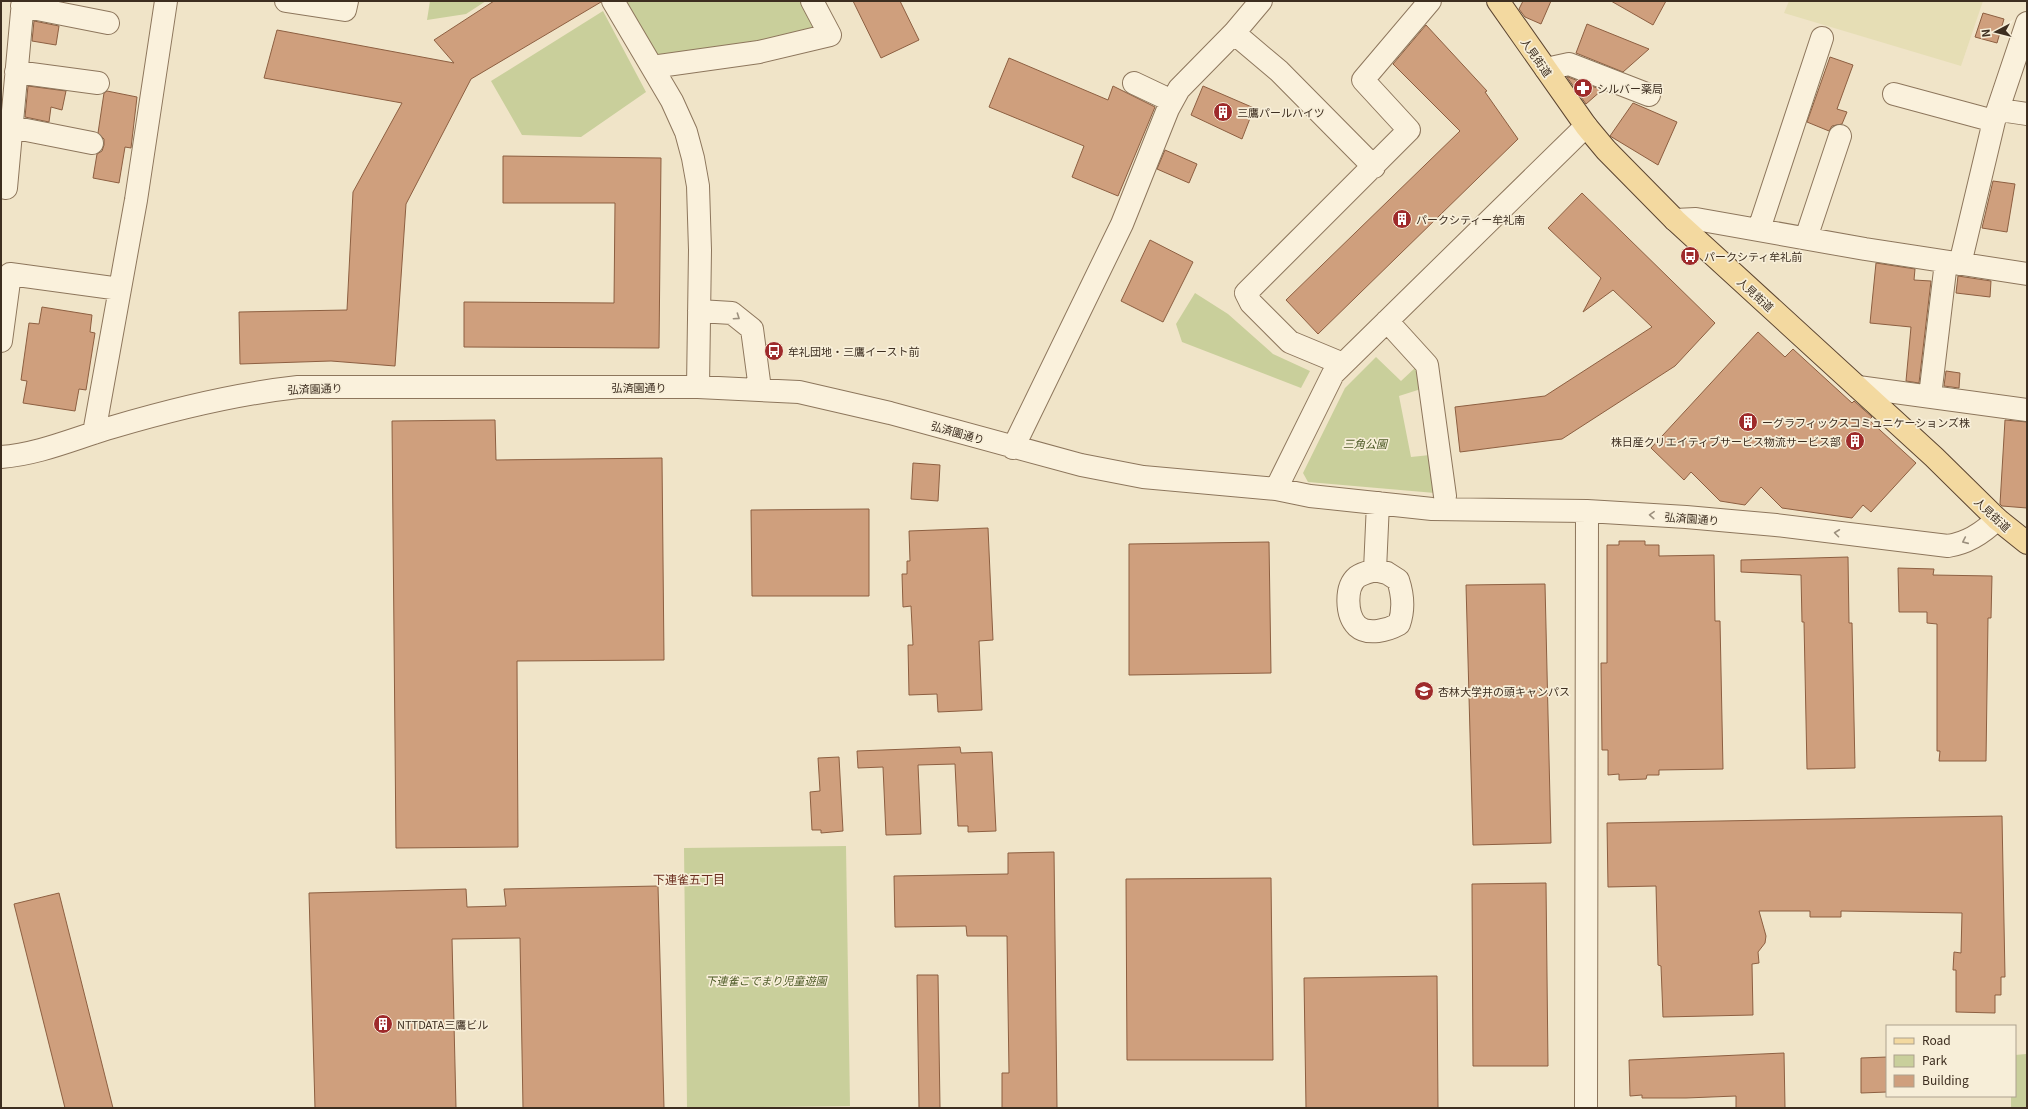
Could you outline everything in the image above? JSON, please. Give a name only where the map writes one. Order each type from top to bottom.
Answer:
[{"type":"main road","name":"人見街道","points":[[1498,1],[1586,126],[1606,150],[1675,220],[1858,387],[1997,520],[2027,543]]},
{"type":"street","points":[[94,433],[136,200],[166,1]]},
{"type":"street","points":[[286,1],[345,10],[346,1]]},
{"type":"street","points":[[613,1],[672,101],[686,132],[693,158],[698,186],[698,387]]},
{"type":"street","points":[[652,67],[759,52],[830,35],[812,1]]},
{"type":"street","points":[[1013,448],[1122,224],[1172,101],[1179,89],[1234,33],[1261,1]]},
{"type":"street","points":[[1343,364],[1290,342],[1250,303],[1246,292],[1374,167],[1409,130],[1363,80],[1430,1]]},
{"type":"street","points":[[6,188],[6,126],[16,72],[22,4],[108,23]]},
{"type":"street","points":[[1930,396],[1953,263],[1997,116],[2027,23]]},
{"type":"street","points":[[1234,33],[1280,71],[1374,167]]},
{"type":"street","points":[[1759,229],[1822,38]]},
{"type":"street","points":[[1546,69],[1569,64],[1649,95]]},
{"type":"street","points":[[16,72],[98,83]]},
{"type":"street","points":[[1134,83],[1172,101]]},
{"type":"street","points":[[1894,94],[1997,116],[2027,114]]},
{"type":"street","points":[[6,126],[92,143]]},
{"type":"street","points":[[1276,489],[1333,374],[1586,126]]},
{"type":"street","points":[[1806,238],[1840,136]]},
{"type":"street","points":[[1675,220],[1696,219],[1953,263],[2027,274]]},
{"type":"street","points":[[1,341],[10,274],[120,289]]},
{"type":"street","points":[[699,311],[732,313],[752,329],[760,389]]},
{"type":"street","points":[[1387,321],[1427,365],[1445,496]]},
{"type":"street","name":"弘済園通り","points":[[1,457],[28,454],[179,408],[241,394],[298,387],[698,387],[799,392],[824,397],[890,413],[1013,448],[1081,465],[1143,477],[1276,489],[1310,496],[1432,509],[1587,511],[1686,517],[1776,525],[1948,546],[1961,544],[1971,539],[1997,520]]},
{"type":"street","points":[[1858,387],[2027,410]]},
{"type":"street","points":[[1375,570],[1378,503]]},
{"type":"street","points":[[1586,1108],[1587,511]]},
{"type":"shaded area","points":[[1789,1],[1983,1],[1961,66],[1784,13]]},
{"type":"green space","points":[[430,1],[486,1],[466,14],[427,20]]},
{"type":"green space","points":[[626,1],[805,1],[822,33],[658,59],[623,3]]},
{"type":"green space","points":[[603,11],[646,92],[581,137],[522,135],[491,81]]},
{"type":"green space","points":[[1195,293],[1228,314],[1273,354],[1310,371],[1301,388],[1182,342],[1176,324]]},
{"type":"green space","name":"三角公園","points":[[1376,357],[1401,381],[1416,367],[1421,389],[1399,396],[1411,457],[1430,455],[1435,493],[1308,482],[1303,473],[1345,388]]},
{"type":"green space","name":"下連雀こでまり児童遊園","points":[[846,846],[850,1106],[687,1108],[684,848]]},
{"type":"green space","points":[[2026,1054],[2027,1108],[2011,1108],[2011,1097],[2016,1097],[2016,1055]]},
{"type":"building","points":[[494,1],[601,2],[471,79],[406,204],[395,366],[331,361],[240,364],[239,312],[347,310],[353,192],[402,103],[264,78],[277,30],[454,63],[434,40]]},
{"type":"building","points":[[853,1],[900,1],[919,40],[881,58]]},
{"type":"building","points":[[1523,1],[1551,1],[1541,24],[1525,17],[1519,9]]},
{"type":"building","points":[[1611,1],[1666,1],[1653,25]]},
{"type":"building","points":[[1983,13],[2004,19],[1997,43],[1975,37]]},
{"type":"building","points":[[34,21],[59,26],[56,45],[32,41]]},
{"type":"building","points":[[1587,24],[1649,49],[1623,72],[1576,53]]},
{"type":"building","name":"パークシティー牟礼南","points":[[1426,25],[1487,91],[1485,92],[1518,139],[1318,334],[1286,300],[1460,131],[1393,64]]},
{"type":"building","points":[[1830,57],[1853,65],[1837,109],[1847,112],[1842,124],[1832,126],[1829,131],[1807,122]]},
{"type":"building","points":[[1009,58],[1108,100],[1113,86],[1155,107],[1118,196],[1072,177],[1084,146],[989,107]]},
{"type":"building","points":[[1568,77],[1602,90],[1586,104]]},
{"type":"building","points":[[28,86],[66,91],[62,110],[51,107],[49,122],[25,117]]},
{"type":"building","name":"三鷹パールハイツ","points":[[1203,86],[1254,108],[1242,139],[1191,115]]},
{"type":"building","points":[[107,91],[137,97],[131,148],[125,147],[119,183],[93,178],[97,154],[102,151],[104,145],[104,139],[98,133],[104,93]]},
{"type":"building","points":[[1633,103],[1677,122],[1658,165],[1610,136]]},
{"type":"building","points":[[1165,150],[1197,164],[1189,183],[1157,169]]},
{"type":"building","points":[[503,156],[661,158],[659,348],[464,347],[464,302],[614,303],[615,203],[503,203]]},
{"type":"building","points":[[1993,181],[2015,184],[2007,232],[1982,228]]},
{"type":"building","points":[[1582,193],[1715,323],[1675,366],[1562,439],[1460,452],[1455,407],[1545,396],[1652,327],[1613,290],[1583,312],[1601,278],[1548,228]]},
{"type":"building","points":[[1150,240],[1193,262],[1163,322],[1121,301]]},
{"type":"building","points":[[1876,263],[1915,269],[1914,280],[1931,281],[1919,383],[1906,381],[1911,327],[1870,323]]},
{"type":"building","points":[[1958,276],[1991,281],[1990,297],[1956,293]]},
{"type":"building","points":[[42,307],[92,315],[90,332],[95,333],[86,390],[79,389],[75,411],[23,403],[27,381],[21,380],[29,323],[39,324]]},
{"type":"building","name":"ーグラフィックスコミュニケーションズ株","points":[[1758,332],[1785,357],[1793,349],[1852,403],[1854,401],[1872,417],[1869,420],[1916,463],[1871,512],[1863,505],[1852,518],[1782,508],[1761,487],[1745,505],[1720,501],[1691,472],[1684,480],[1651,448]]},
{"type":"building","points":[[1946,371],[1960,373],[1959,388],[1944,386]]},
{"type":"building","points":[[495,420],[496,460],[662,458],[664,660],[517,661],[518,847],[396,848],[392,421]]},
{"type":"building","points":[[2005,420],[2027,422],[2027,508],[2002,506],[2000,504]]},
{"type":"building","points":[[913,463],[940,465],[938,501],[911,499]]},
{"type":"building","points":[[869,509],[869,596],[752,596],[751,510]]},
{"type":"building","points":[[988,528],[993,640],[979,641],[982,710],[938,712],[937,694],[909,695],[908,645],[913,645],[911,606],[903,607],[902,574],[907,574],[907,561],[910,561],[909,531]]},
{"type":"building","points":[[1619,541],[1645,541],[1645,545],[1659,545],[1659,556],[1714,555],[1715,621],[1720,621],[1723,769],[1659,770],[1659,775],[1647,775],[1646,779],[1619,780],[1619,774],[1608,775],[1608,750],[1602,750],[1601,663],[1607,663],[1607,545],[1619,545]]},
{"type":"building","points":[[1269,542],[1271,673],[1129,675],[1129,544]]},
{"type":"building","points":[[1848,557],[1849,623],[1852,623],[1855,768],[1807,769],[1804,622],[1802,622],[1801,575],[1741,572],[1741,560]]},
{"type":"building","points":[[1898,568],[1934,569],[1933,575],[1992,576],[1991,618],[1988,618],[1986,761],[1939,761],[1940,751],[1937,751],[1937,624],[1927,623],[1927,612],[1899,612]]},
{"type":"building","points":[[1545,584],[1551,843],[1473,845],[1466,585]]},
{"type":"building","points":[[960,747],[961,753],[992,752],[996,831],[968,832],[968,826],[958,826],[955,764],[918,765],[921,834],[886,835],[883,767],[858,768],[857,751]]},
{"type":"building","points":[[839,757],[843,831],[821,833],[821,830],[812,830],[810,792],[820,791],[818,758]]},
{"type":"building","points":[[2002,816],[2005,977],[2001,977],[2001,995],[1995,995],[1995,1013],[1956,1012],[1956,970],[1953,970],[1954,952],[1961,953],[1962,913],[1841,911],[1841,917],[1810,917],[1810,911],[1759,911],[1766,936],[1765,943],[1758,952],[1759,963],[1752,964],[1753,1015],[1663,1017],[1661,966],[1658,965],[1656,886],[1608,887],[1607,823]]},
{"type":"building","points":[[1054,852],[1057,1108],[1002,1108],[1002,1073],[1009,1073],[1007,936],[967,936],[966,926],[895,927],[894,876],[1008,874],[1008,853]]},
{"type":"building","points":[[1271,878],[1273,1060],[1127,1060],[1126,879]]},
{"type":"building","points":[[1546,883],[1548,1066],[1473,1066],[1472,884]]},
{"type":"building","name":"NTTDATA三鷹ビル","points":[[658,886],[664,1108],[523,1108],[520,938],[452,939],[456,1108],[315,1108],[309,893],[466,889],[467,907],[506,906],[504,889]]},
{"type":"building","points":[[59,893],[113,1108],[65,1108],[14,904]]},
{"type":"building","points":[[917,975],[938,975],[940,1108],[919,1108]]},
{"type":"building","points":[[1437,976],[1438,1108],[1306,1108],[1304,978]]},
{"type":"building","points":[[1784,1053],[1785,1108],[1736,1108],[1736,1096],[1642,1098],[1642,1095],[1630,1096],[1629,1060]]},
{"type":"building","points":[[1886,1057],[1886,1092],[1861,1093],[1861,1058]]},
{"type":"place","name":"シルバー薬局","points":[[1583,88]]},
{"type":"place","name":"三鷹パールハイツ","points":[[1223,112]]},
{"type":"place","name":"パークシティー牟礼南","points":[[1402,219]]},
{"type":"place","name":"パークシティ牟礼前","points":[[1690,256]]},
{"type":"place","name":"牟礼団地・三鷹イースト前","points":[[774,351]]},
{"type":"place","name":"ーグラフィックスコミュニケーションズ株","points":[[1748,422]]},
{"type":"place","name":"株日産クリエイティブサービス物流サービス部","points":[[1855,441]]},
{"type":"place","name":"杏林大学井の頭キャンパス","points":[[1424,691]]},
{"type":"place","name":"NTTDATA三鷹ビル","points":[[383,1024]]},
{"type":"district","name":"下連雀五丁目","points":[[689,878]]}]
